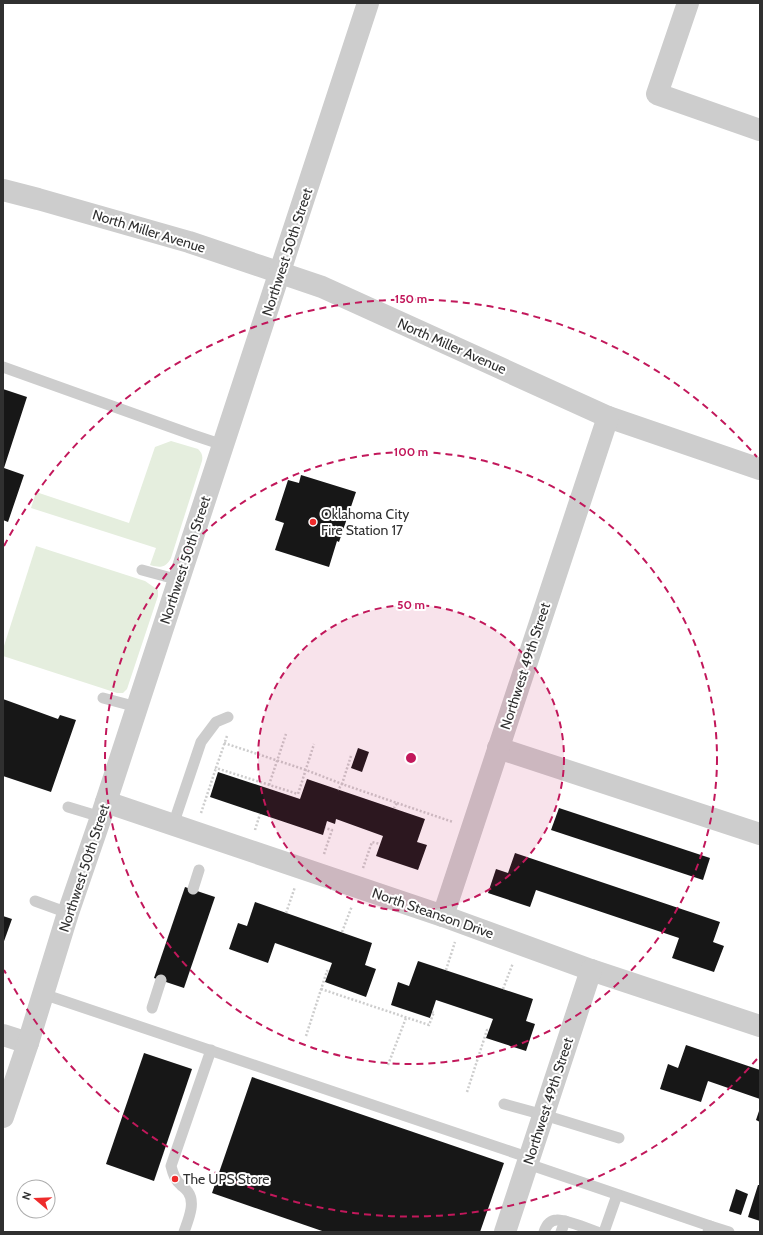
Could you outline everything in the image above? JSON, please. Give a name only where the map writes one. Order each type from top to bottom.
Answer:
[{"type":"street","name":"Northwest 50th Street","points":[[3,1117],[28,1043],[68,913],[137,708],[368,3]]},
{"type":"street","points":[[688,3],[657,94],[760,130]]},
{"type":"street","name":"North Miller Avenue","points":[[3,190],[38,198],[189,242],[322,287],[608,417],[760,469]]},
{"type":"street","name":"Northwest 49th Street","points":[[443,916],[608,417]]},
{"type":"street","points":[[498,748],[760,834]]},
{"type":"street","name":"North Steanson Drive","points":[[103,810],[173,825],[443,916],[591,970],[760,1024]]},
{"type":"street","name":"Northwest 49th Street","points":[[505,1232],[591,970]]},
{"type":"street","points":[[3,1035],[28,1043]]},
{"type":"lane","points":[[3,367],[223,445]]},
{"type":"lane","points":[[142,570],[179,580]]},
{"type":"lane","points":[[103,698],[137,708]]},
{"type":"lane","points":[[173,825],[201,742],[216,722],[228,717]]},
{"type":"lane","points":[[68,806],[103,810]]},
{"type":"lane","points":[[193,889],[200,870]]},
{"type":"lane","points":[[35,901],[68,913]]},
{"type":"lane","points":[[152,1008],[162,980]]},
{"type":"lane","points":[[43,994],[211,1050],[529,1161],[709,1229],[729,1232]]},
{"type":"lane","points":[[184,1232],[192,1208],[191,1198],[188,1192],[173,1175],[171,1166],[211,1050]]},
{"type":"lane","points":[[504,1104],[618,1138]]},
{"type":"lane","points":[[604,1232],[617,1195]]},
{"type":"lane","points":[[544,1232],[545,1227],[550,1222],[557,1220],[565,1221],[597,1232]]},
{"type":"lane","points":[[561,1232],[565,1221]]},
{"type":"path","points":[[198,819],[230,730]]},
{"type":"path","points":[[270,785],[286,734]]},
{"type":"path","points":[[224,744],[306,770],[455,823]]},
{"type":"path","points":[[216,768],[298,794],[314,744]]},
{"type":"path","points":[[338,790],[342,784],[351,756]]},
{"type":"path","points":[[394,808],[397,802]]},
{"type":"path","points":[[254,832],[260,814]]},
{"type":"path","points":[[323,856],[332,830],[325,828]]},
{"type":"path","points":[[363,869],[372,842],[380,844]]},
{"type":"path","points":[[286,913],[296,884]]},
{"type":"path","points":[[342,932],[352,904]]},
{"type":"path","points":[[446,970],[456,939]]},
{"type":"path","points":[[503,989],[515,959]]},
{"type":"path","points":[[306,1036],[327,971],[329,972]]},
{"type":"path","points":[[321,990],[429,1025],[434,1012],[432,1012]]},
{"type":"path","points":[[388,1065],[406,1018]]},
{"type":"path","points":[[467,1092],[487,1030],[489,1030]]},
{"type":"green space","points":[[171,441],[198,449],[202,455],[202,459],[171,558],[165,565],[157,567],[150,565],[156,548],[31,508],[36,492],[129,523],[155,447]]},
{"type":"green space","points":[[36,546],[145,581],[158,590],[158,596],[127,689],[123,693],[117,693],[3,656],[3,649]]},
{"type":"building","points":[[3,389],[27,397],[4,468],[24,475],[8,522],[3,520]]},
{"type":"building","name":"Oklahoma City Fire Station 17","points":[[301,475],[356,492],[339,542],[337,541],[329,567],[275,550],[284,523],[275,520],[288,480],[299,483]]},
{"type":"building","points":[[3,699],[58,719],[60,715],[76,720],[51,792],[3,776]]},
{"type":"building","points":[[358,748],[369,752],[362,772],[351,768]]},
{"type":"building","points":[[218,772],[300,799],[307,779],[425,819],[417,842],[427,845],[418,870],[376,856],[383,836],[336,819],[335,824],[327,821],[323,835],[210,797]]},
{"type":"building","points":[[559,808],[710,858],[703,880],[551,830]]},
{"type":"building","points":[[515,853],[720,922],[713,942],[724,946],[714,972],[672,958],[679,938],[536,890],[530,907],[488,893],[496,869],[508,873]]},
{"type":"building","points":[[185,887],[215,897],[184,988],[154,978]]},
{"type":"building","points":[[255,902],[372,943],[365,965],[376,969],[366,997],[325,982],[332,963],[275,943],[268,963],[229,949],[238,923],[247,926]]},
{"type":"building","points":[[3,916],[12,919],[3,944]]},
{"type":"building","points":[[418,961],[533,999],[526,1021],[535,1024],[526,1051],[486,1038],[493,1019],[436,1000],[430,1018],[391,1005],[398,982],[409,986]]},
{"type":"building","points":[[686,1045],[760,1070],[760,1099],[708,1081],[701,1102],[660,1089],[668,1064],[678,1068]]},
{"type":"building","points":[[144,1053],[192,1069],[154,1181],[106,1164]]},
{"type":"building","points":[[252,1077],[504,1163],[480,1232],[325,1232],[212,1193]]},
{"type":"building","points":[[760,1108],[760,1122],[756,1120]]},
{"type":"building","points":[[758,1185],[760,1185],[760,1221],[748,1217]]},
{"type":"building","points":[[736,1189],[748,1194],[741,1215],[729,1211]]},
{"type":"place","name":"Oklahoma City Fire Station 17","points":[[313,522]]},
{"type":"place","name":"The UPS Store","points":[[175,1179]]}]
